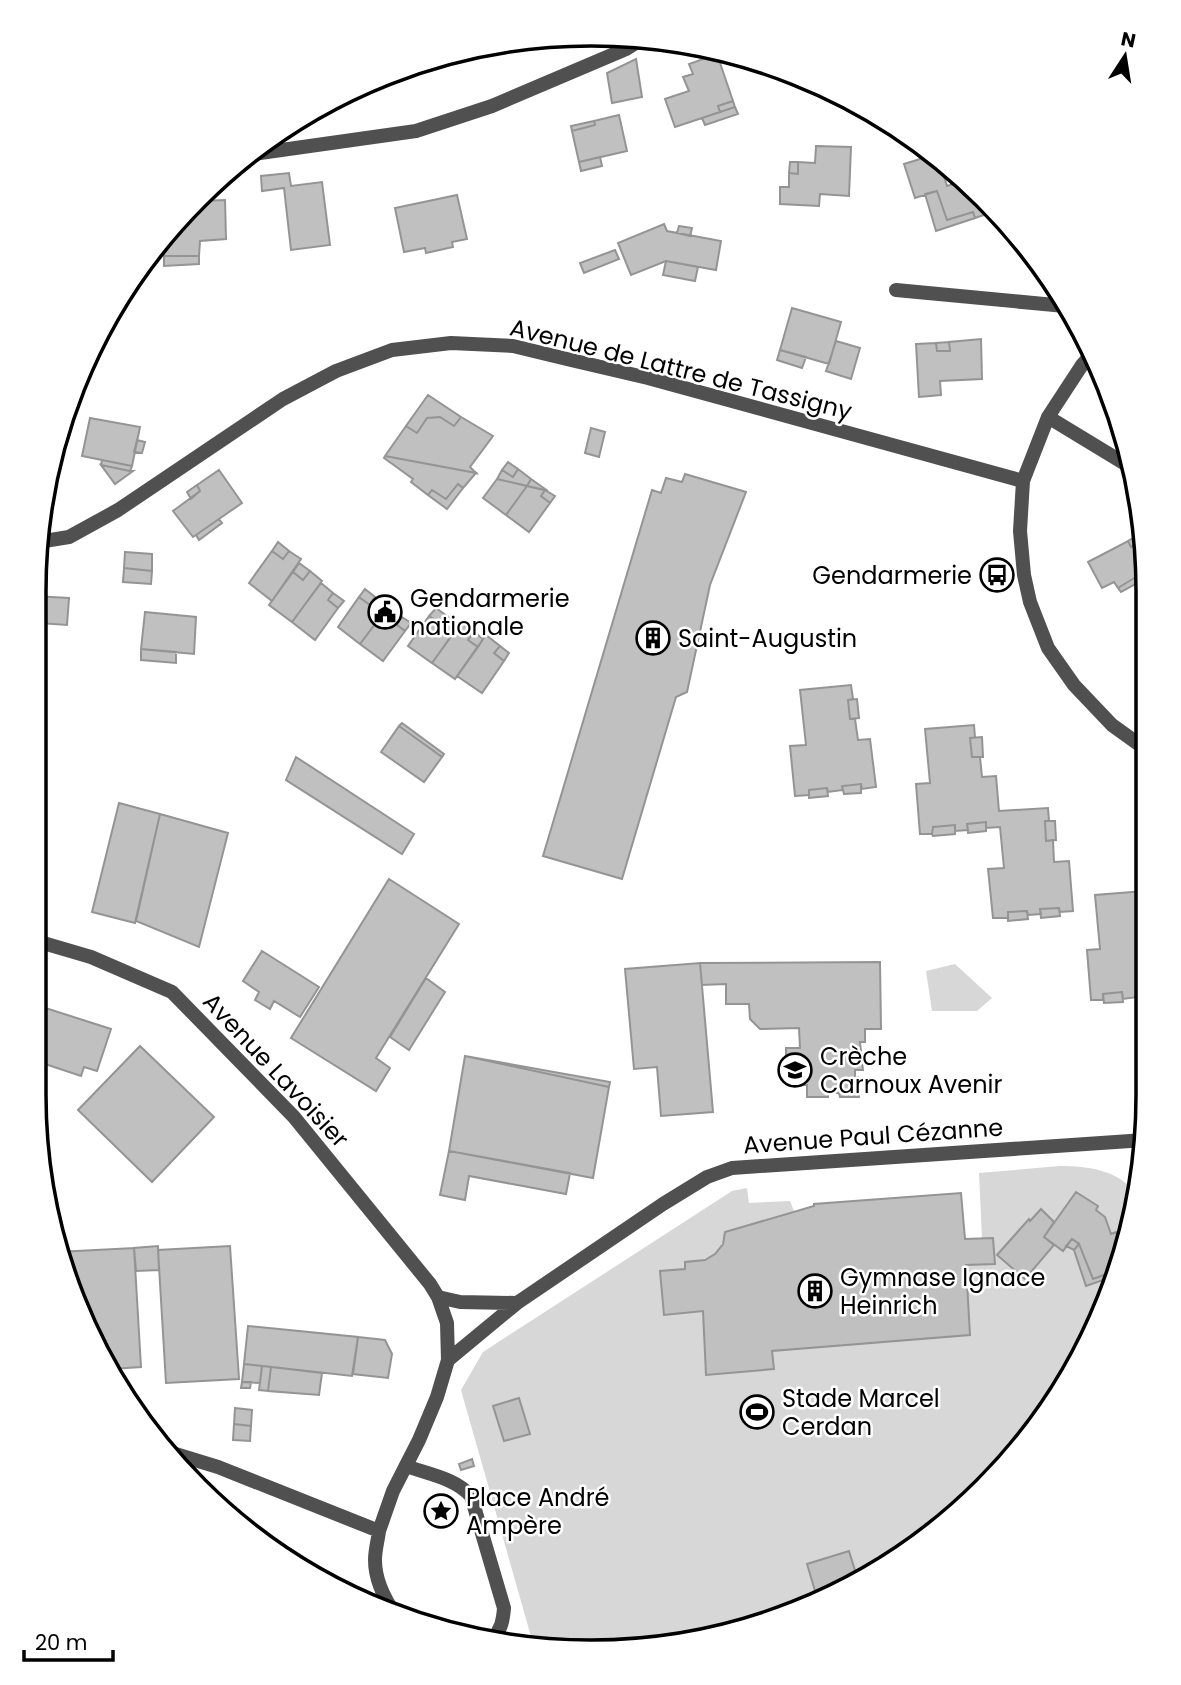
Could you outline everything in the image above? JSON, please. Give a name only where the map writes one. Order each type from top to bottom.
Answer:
[{"type":"street","points":[[267,152],[416,131],[492,106],[629,47]]},
{"type":"street","points":[[896,290],[1054,305]]},
{"type":"street","name":"Avenue de Lattre de Tassigny","points":[[48,540],[69,537],[118,510],[283,399],[336,371],[392,351],[451,343],[513,346],[570,359],[1023,481]]},
{"type":"street","points":[[1085,362],[1048,418],[1023,481],[1020,531],[1024,575],[1030,602],[1048,648],[1074,685],[1112,725],[1136,742]]},
{"type":"street","points":[[1048,418],[1120,461]]},
{"type":"street","name":"Avenue Lavoisier","points":[[46,944],[91,957],[172,992],[294,1117],[422,1273],[438,1297],[447,1324],[448,1360],[437,1397],[393,1491],[379,1531],[375,1560],[378,1582],[386,1599]]},
{"type":"street","name":"Avenue Paul Cézanne","points":[[448,1360],[517,1303],[663,1204],[707,1177],[732,1168],[1133,1141]]},
{"type":"street","points":[[438,1297],[460,1302],[517,1303]]},
{"type":"street","points":[[183,1456],[218,1467],[379,1531]]},
{"type":"street","points":[[406,1466],[455,1483],[471,1496],[505,1608],[499,1632]]},
{"type":"shaded area","points":[[955,964],[992,998],[977,1011],[932,1011],[926,971]]},
{"type":"shaded area","name":"Stade Marcel Cerdan","points":[[1060,1166],[1081,1167],[1111,1174],[1128,1185],[1107,1270],[1079,1336],[1044,1397],[1023,1426],[976,1480],[922,1527],[893,1548],[832,1583],[766,1611],[662,1635],[590,1640],[531,1636],[461,1390],[483,1352],[732,1191],[747,1188],[749,1203],[790,1201],[794,1211],[725,1232],[720,1247],[712,1256],[685,1262],[685,1269],[661,1271],[664,1315],[703,1311],[707,1375],[774,1369],[772,1351],[970,1335],[966,1265],[995,1263],[993,1238],[982,1238],[979,1173]]},
{"type":"building","points":[[706,58],[719,61],[733,101],[718,106],[720,112],[675,127],[665,99],[689,91],[683,77],[693,74],[689,64]]},
{"type":"building","points":[[636,59],[642,97],[612,103],[607,73]]},
{"type":"building","points":[[733,101],[735,107],[720,112],[718,106]]},
{"type":"building","points":[[735,107],[738,114],[705,125],[702,118]]},
{"type":"building","points":[[619,115],[627,151],[579,162],[572,131],[595,125],[594,121]]},
{"type":"building","points":[[594,121],[595,125],[572,131],[571,126]]},
{"type":"building","points":[[816,146],[851,147],[849,196],[820,194],[819,206],[780,204],[780,187],[789,187],[789,173],[798,174],[798,162],[815,163]]},
{"type":"building","points":[[600,157],[602,166],[581,171],[579,162]]},
{"type":"building","points":[[922,158],[944,176],[947,186],[953,184],[985,215],[975,218],[973,212],[947,220],[937,191],[915,198],[904,164]]},
{"type":"building","points":[[790,162],[798,162],[798,174],[789,173]]},
{"type":"building","points":[[289,173],[291,186],[322,182],[330,245],[291,250],[284,188],[262,191],[261,176]]},
{"type":"building","points":[[937,191],[947,220],[973,212],[975,218],[936,231],[925,194]]},
{"type":"building","points":[[457,195],[467,239],[452,242],[453,247],[426,253],[425,248],[404,252],[395,208]]},
{"type":"building","points":[[225,200],[226,239],[200,241],[199,256],[164,256],[164,252],[181,231],[210,201]]},
{"type":"building","points":[[664,224],[667,231],[721,241],[716,270],[666,261],[631,275],[618,243]]},
{"type":"building","points":[[679,226],[692,228],[690,236],[677,233]]},
{"type":"building","points":[[615,250],[619,259],[584,273],[580,263]]},
{"type":"building","points":[[164,256],[199,256],[199,264],[164,266]]},
{"type":"building","points":[[666,261],[698,267],[695,281],[663,275]]},
{"type":"building","points":[[792,308],[841,322],[829,364],[780,350]]},
{"type":"building","points":[[981,339],[982,379],[940,381],[941,395],[919,397],[916,344],[936,343],[937,351],[950,351],[949,342]]},
{"type":"building","points":[[836,341],[860,348],[851,379],[826,371]]},
{"type":"building","points":[[949,342],[950,351],[937,351],[936,343]]},
{"type":"building","points":[[780,350],[806,357],[802,368],[777,360]]},
{"type":"building","points":[[428,395],[461,417],[454,426],[440,417],[427,418],[417,433],[406,426]]},
{"type":"building","points":[[440,417],[454,426],[461,417],[493,436],[470,467],[476,473],[385,456],[406,426],[417,433],[427,418]]},
{"type":"building","points":[[90,418],[140,427],[132,466],[82,456]]},
{"type":"building","points":[[591,428],[605,432],[599,457],[585,453]]},
{"type":"building","points":[[137,440],[145,442],[142,453],[134,452]]},
{"type":"building","points":[[385,456],[476,473],[463,488],[458,484],[446,499],[432,490],[428,495],[411,482],[413,479],[384,458]]},
{"type":"building","points":[[102,460],[132,466],[130,471],[101,465]]},
{"type":"building","points":[[508,462],[518,469],[513,477],[502,470]]},
{"type":"building","points":[[101,465],[130,471],[133,471],[115,484]]},
{"type":"building","points":[[518,469],[531,479],[527,486],[497,479],[502,470],[513,477]]},
{"type":"building","points":[[219,470],[242,503],[193,537],[173,511],[200,491],[197,485]]},
{"type":"building","name":"Saint-Augustin","points":[[685,474],[746,492],[710,585],[687,692],[676,697],[622,879],[543,856],[652,490],[661,493],[666,478],[682,482]]},
{"type":"building","points":[[497,479],[527,486],[506,515],[483,498]]},
{"type":"building","points":[[531,479],[548,491],[527,486]]},
{"type":"building","points":[[458,484],[463,488],[447,509],[428,495],[432,490],[446,499]]},
{"type":"building","points":[[197,485],[200,491],[191,499],[187,492]]},
{"type":"building","points":[[527,486],[545,490],[541,496],[550,503],[529,532],[506,515]]},
{"type":"building","points":[[545,490],[555,496],[550,503],[541,496]]},
{"type":"building","points":[[219,519],[222,523],[199,540],[196,535]]},
{"type":"building","points":[[1128,541],[1131,547],[1133,546],[1135,577],[1118,588],[1114,582],[1102,588],[1088,562]]},
{"type":"building","points":[[278,542],[289,551],[283,559],[272,551]]},
{"type":"building","points":[[272,551],[283,559],[289,551],[301,559],[272,601],[249,583]]},
{"type":"building","points":[[125,552],[152,554],[152,571],[124,568]]},
{"type":"building","points":[[299,563],[310,571],[303,580],[293,572]]},
{"type":"building","points":[[124,568],[152,571],[151,584],[123,582]]},
{"type":"building","points":[[310,571],[322,581],[292,622],[269,605],[293,572],[303,580]]},
{"type":"building","points":[[1135,577],[1136,584],[1121,592],[1118,588]]},
{"type":"building","points":[[321,583],[333,593],[328,600],[338,608],[315,640],[292,622]]},
{"type":"building","points":[[365,589],[375,597],[370,605],[359,597]]},
{"type":"building","points":[[333,593],[344,601],[338,608],[328,600]]},
{"type":"building","points":[[46,597],[69,598],[67,625],[46,624]]},
{"type":"building","points":[[359,597],[370,605],[375,597],[388,607],[360,644],[338,627]]},
{"type":"building","points":[[388,607],[402,617],[396,624],[405,631],[383,661],[360,644]]},
{"type":"building","points":[[436,608],[447,616],[441,624],[429,616]]},
{"type":"building","points":[[145,612],[196,617],[194,654],[141,649]]},
{"type":"building","points":[[429,616],[441,624],[447,616],[459,625],[432,663],[408,646]]},
{"type":"building","points":[[402,617],[411,623],[405,631],[396,624]]},
{"type":"building","points":[[461,623],[474,632],[468,640],[478,647],[455,679],[432,663]]},
{"type":"building","points":[[474,632],[483,639],[478,647],[468,640]]},
{"type":"building","points":[[486,635],[500,646],[494,653],[504,661],[482,693],[457,676]]},
{"type":"building","points":[[500,646],[509,653],[504,661],[494,653]]},
{"type":"building","points":[[141,649],[176,652],[176,663],[141,660]]},
{"type":"building","points":[[851,685],[853,699],[848,700],[850,719],[855,719],[858,740],[870,739],[876,787],[862,789],[861,784],[842,786],[843,790],[809,790],[809,795],[795,796],[790,746],[806,745],[800,690]]},
{"type":"building","points":[[857,699],[859,718],[850,719],[848,700]]},
{"type":"building","points":[[402,723],[444,754],[442,757],[399,726]]},
{"type":"building","points":[[974,725],[975,738],[970,738],[972,757],[980,757],[982,777],[996,776],[999,811],[1048,808],[1049,821],[1045,821],[1046,841],[1053,840],[1054,862],[1069,861],[1073,911],[1060,912],[1059,908],[1040,909],[1041,914],[1028,915],[1027,911],[1008,912],[1008,918],[993,918],[988,869],[1004,868],[1000,827],[986,828],[986,822],[967,824],[968,830],[955,831],[955,825],[933,827],[932,834],[920,834],[916,784],[930,783],[925,729]]},
{"type":"building","points":[[399,726],[442,757],[424,782],[381,752]]},
{"type":"building","points":[[982,737],[983,757],[972,757],[970,738]]},
{"type":"building","points":[[296,757],[414,834],[402,854],[286,780]]},
{"type":"building","points":[[861,784],[861,793],[844,794],[842,786]]},
{"type":"building","points":[[827,788],[828,796],[809,798],[809,790]]},
{"type":"building","points":[[119,803],[160,814],[135,923],[92,912]]},
{"type":"building","points":[[160,814],[228,833],[199,947],[136,921]]},
{"type":"building","points":[[1045,821],[1055,821],[1056,840],[1046,841]]},
{"type":"building","points":[[986,822],[986,831],[968,833],[967,824]]},
{"type":"building","points":[[955,825],[955,834],[932,834],[933,827]]},
{"type":"building","points":[[389,879],[459,924],[376,1058],[390,1068],[376,1091],[291,1038]]},
{"type":"building","points":[[1136,892],[1136,997],[1123,999],[1122,992],[1103,994],[1103,1000],[1091,1000],[1087,950],[1100,949],[1095,895]]},
{"type":"building","points":[[1059,908],[1060,916],[1041,918],[1040,909]]},
{"type":"building","points":[[1027,911],[1028,919],[1008,921],[1008,912]]},
{"type":"building","points":[[262,951],[319,987],[300,1017],[274,1001],[270,1009],[255,1000],[259,992],[243,981]]},
{"type":"building","points":[[880,962],[881,1029],[865,1029],[865,1042],[860,1042],[863,1070],[855,1070],[859,1097],[840,1097],[839,1093],[828,1093],[828,1097],[807,1097],[807,1085],[788,1085],[788,1069],[792,1068],[792,1062],[786,1063],[786,1048],[800,1048],[799,1028],[760,1029],[750,1019],[749,1004],[726,1004],[726,984],[702,985],[700,963]]},
{"type":"building","points":[[700,963],[713,1112],[661,1116],[657,1067],[634,1069],[625,969]]},
{"type":"building","points":[[426,978],[445,992],[409,1050],[390,1037]]},
{"type":"building","points":[[1122,992],[1123,1002],[1104,1003],[1103,994]]},
{"type":"building","points":[[46,1008],[111,1029],[97,1071],[84,1067],[81,1076],[46,1064]]},
{"type":"building","points":[[140,1046],[214,1117],[152,1182],[78,1110]]},
{"type":"building","points":[[465,1056],[610,1082],[609,1087]]},
{"type":"building","points":[[465,1056],[609,1087],[593,1178],[449,1151]]},
{"type":"building","points":[[449,1151],[570,1173],[566,1194],[469,1176],[465,1200],[440,1195]]},
{"type":"building","points":[[1076,1192],[1098,1206],[1096,1210],[1105,1217],[1111,1234],[1116,1232],[1117,1235],[1105,1274],[1093,1279],[1079,1244],[1072,1239],[1063,1251],[1044,1237]]},
{"type":"building","name":"Gymnase Ignace Heinrich","points":[[961,1193],[965,1239],[993,1238],[995,1264],[966,1265],[970,1335],[772,1351],[774,1369],[706,1375],[703,1311],[664,1315],[660,1271],[685,1269],[685,1262],[705,1260],[715,1254],[723,1244],[725,1232],[814,1204]]},
{"type":"building","points":[[1041,1209],[1054,1222],[1044,1237],[1054,1245],[1025,1279],[997,1255]]},
{"type":"building","points":[[1072,1239],[1079,1244],[1074,1250],[1066,1246]]},
{"type":"building","points":[[1079,1244],[1093,1279],[1105,1275],[1103,1280],[1086,1286],[1074,1250]]},
{"type":"building","points":[[158,1246],[159,1270],[136,1271],[134,1248]]},
{"type":"building","points":[[230,1246],[239,1379],[166,1383],[158,1250]]},
{"type":"building","points":[[134,1248],[141,1367],[120,1368],[87,1303],[69,1251]]},
{"type":"building","points":[[248,1326],[358,1337],[352,1376],[244,1364]]},
{"type":"building","points":[[358,1337],[385,1340],[392,1354],[388,1378],[353,1374]]},
{"type":"building","points":[[244,1364],[262,1366],[260,1383],[242,1382]]},
{"type":"building","points":[[262,1366],[271,1367],[268,1391],[259,1390]]},
{"type":"building","points":[[271,1367],[322,1373],[319,1395],[268,1391]]},
{"type":"building","points":[[242,1382],[251,1382],[250,1388],[241,1388]]},
{"type":"building","points":[[519,1398],[530,1434],[504,1441],[493,1406]]},
{"type":"building","points":[[235,1408],[252,1410],[251,1426],[234,1424]]},
{"type":"building","points":[[234,1424],[251,1426],[250,1441],[233,1440]]},
{"type":"building","points":[[472,1459],[474,1466],[461,1470],[459,1464]]},
{"type":"building","points":[[849,1551],[855,1570],[815,1591],[807,1564]]},
{"type":"place","name":"Gendarmerie","points":[[997,575]]},
{"type":"place","name":"Gendarmerie nationale","points":[[385,612]]},
{"type":"place","name":"Saint-Augustin","points":[[653,638]]},
{"type":"place","name":"Crèche Carnoux Avenir","points":[[795,1070]]},
{"type":"place","name":"Gymnase Ignace Heinrich","points":[[815,1291]]},
{"type":"place","name":"Stade Marcel Cerdan","points":[[757,1412]]},
{"type":"place","name":"Place André Ampère","points":[[441,1511]]}]
